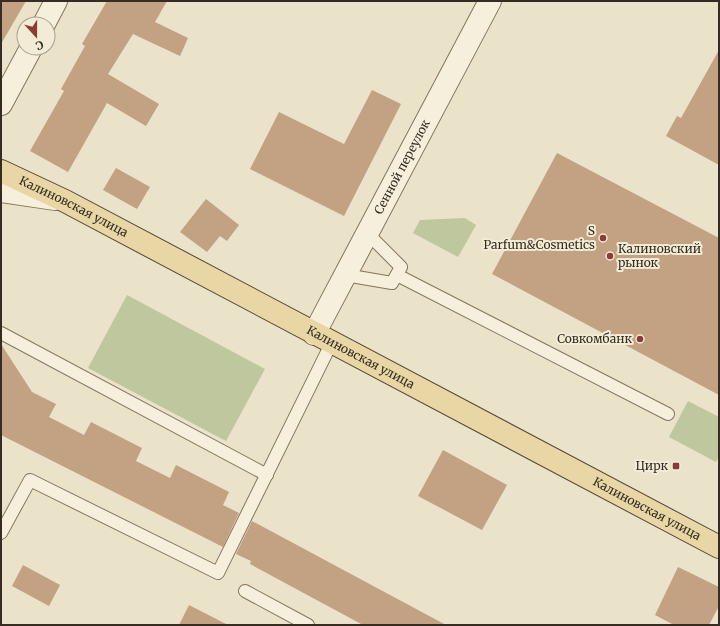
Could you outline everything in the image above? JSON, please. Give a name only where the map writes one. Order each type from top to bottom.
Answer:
[{"type":"main road","name":"Калиновская улица","points":[[1,170],[65,201],[719,547]]},
{"type":"street","points":[[48,16],[56,1]]},
{"type":"street","name":"Сенной переулок","points":[[323,338],[345,275],[490,1]]},
{"type":"street","points":[[1,104],[27,56]]},
{"type":"street","points":[[1,190],[65,201]]},
{"type":"lane","points":[[345,275],[392,283],[402,267],[367,233]]},
{"type":"lane","points":[[397,275],[668,414]]},
{"type":"lane","points":[[1,333],[267,475]]},
{"type":"lane","points":[[1,533],[30,480],[218,573],[267,475],[323,338]]},
{"type":"lane","points":[[245,591],[308,625]]},
{"type":"green space","points":[[465,218],[476,225],[458,257],[413,233],[420,220]]},
{"type":"green space","points":[[127,295],[265,369],[226,441],[88,368]]},
{"type":"green space","points":[[688,401],[719,417],[719,456],[716,462],[669,437]]},
{"type":"building","points":[[1,1],[26,1],[16,16],[1,44]]},
{"type":"building","points":[[107,1],[167,1],[155,22],[188,38],[180,56],[133,34],[108,74],[159,104],[146,126],[107,103],[68,172],[30,151],[64,91],[61,89],[85,46],[82,44]]},
{"type":"building","points":[[719,50],[719,165],[666,136],[677,116],[681,118]]},
{"type":"building","points":[[372,90],[401,104],[344,216],[250,169],[279,112],[344,144]]},
{"type":"building","name":"Калиновский рынок","points":[[557,153],[719,238],[719,395],[492,274]]},
{"type":"building","points":[[116,168],[150,187],[137,209],[103,190]]},
{"type":"building","points":[[206,199],[239,225],[227,241],[220,236],[207,252],[180,232]]},
{"type":"building","points":[[1,344],[32,392],[56,404],[49,417],[84,435],[91,422],[142,448],[136,461],[170,478],[176,465],[229,492],[223,505],[239,513],[223,547],[1,435]]},
{"type":"building","points":[[443,450],[507,485],[482,530],[418,496]]},
{"type":"building","points":[[252,521],[446,625],[363,625],[250,564],[251,561],[236,554]]},
{"type":"building","points":[[23,565],[60,585],[49,606],[12,586]]},
{"type":"building","points":[[678,567],[719,587],[719,606],[709,625],[674,625],[655,615]]},
{"type":"building","points":[[189,605],[228,625],[179,625]]},
{"type":"place","name":"S Parfum&Cosmetics","points":[[603,238]]},
{"type":"place","name":"Калиновский рынок","points":[[610,256]]},
{"type":"place","name":"Совкомбанк","points":[[640,339]]},
{"type":"place","name":"Цирк","points":[[676,466]]}]
